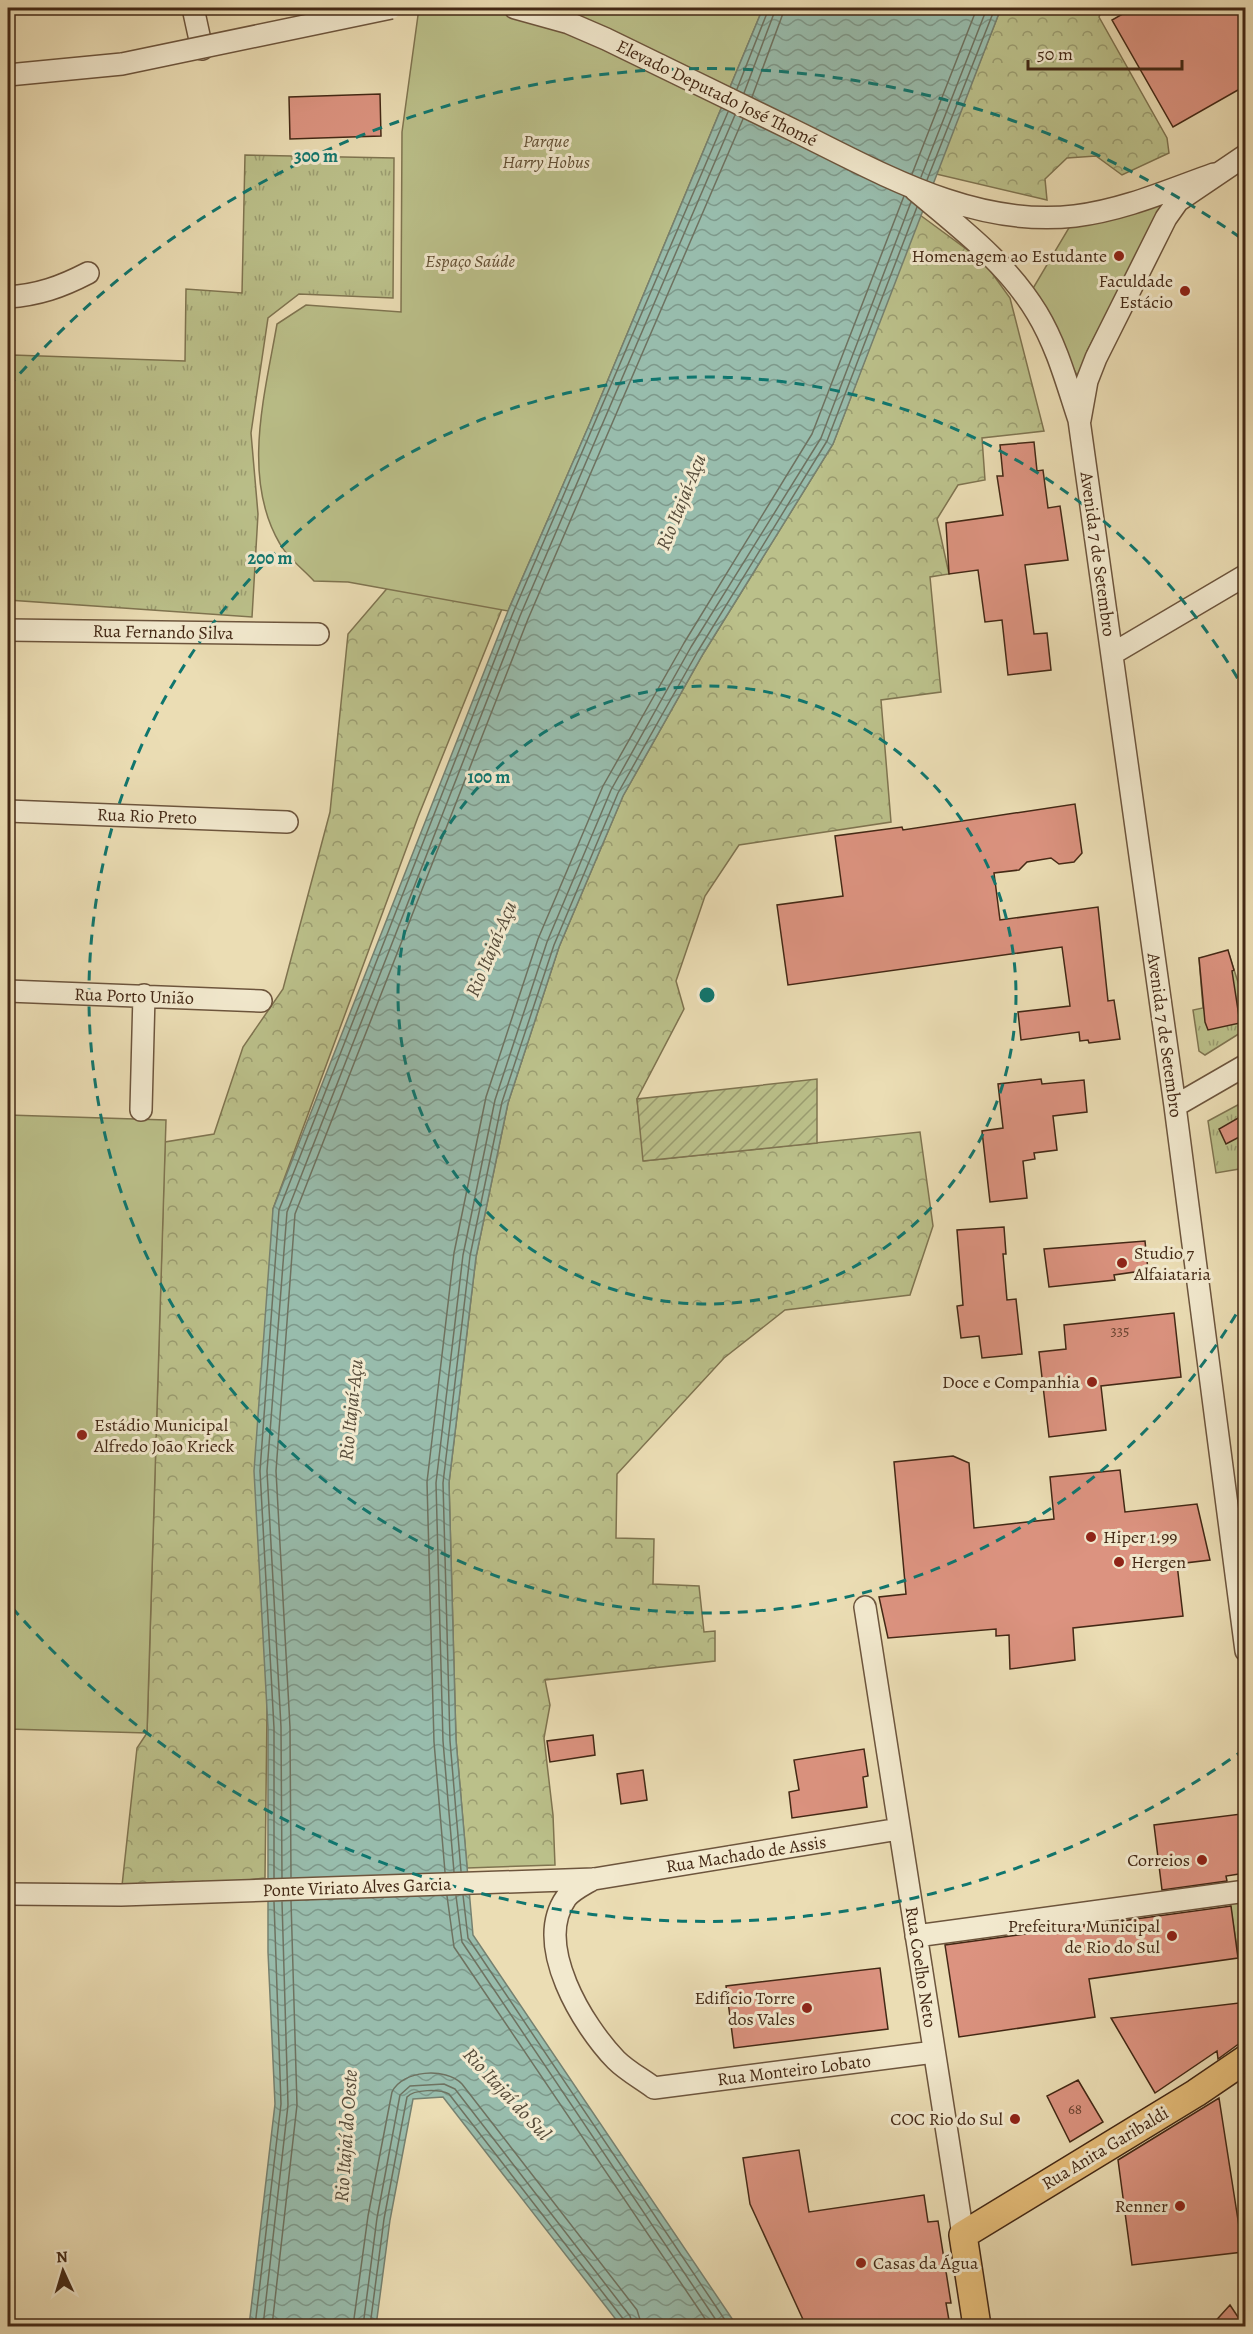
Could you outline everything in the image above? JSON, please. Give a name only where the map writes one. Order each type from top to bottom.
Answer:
[{"type":"main road","name":"Rua Anita Garibaldi","points":[[963,2235],[1196,2093],[1245,2059]]},
{"type":"main road","name":"Rua Coelho Neto","points":[[963,2235],[977,2326]]},
{"type":"street","points":[[193,8],[202,49]]},
{"type":"street","points":[[8,76],[103,68],[202,49],[358,8]]},
{"type":"street","points":[[8,76],[122,64],[391,8]]},
{"type":"street","name":"Elevado Deputado José Thomé","points":[[515,8],[569,23],[606,39],[915,190],[996,214],[1039,218],[1075,216],[1113,209],[1147,199],[1214,174]]},
{"type":"street","points":[[1079,420],[1087,381],[1096,358],[1166,218],[1178,201],[1214,174],[1245,155]]},
{"type":"street","name":"Elevado Deputado José Thomé","points":[[915,190],[992,257],[1038,314],[1058,358],[1079,420]]},
{"type":"street","points":[[8,297],[32,295],[56,289],[88,273]]},
{"type":"street","name":"Avenida 7 de Setembro","points":[[1079,420],[1175,1106],[1226,1497],[1241,1581],[1245,1651]]},
{"type":"street","points":[[1112,654],[1245,575]]},
{"type":"street","name":"Rua Fernando Silva","points":[[8,630],[318,634]]},
{"type":"street","name":"Rua Rio Preto","points":[[8,811],[287,822]]},
{"type":"street","name":"Rua Porto União","points":[[8,991],[261,1001]]},
{"type":"street","points":[[141,1110],[144,995]]},
{"type":"street","points":[[1175,1106],[1245,1065]]},
{"type":"street","points":[[1226,1497],[1245,1515]]},
{"type":"street","name":"Rua Coelho Neto","points":[[865,1607],[963,2235]]},
{"type":"street","name":"Rua Machado de Assis","points":[[594,1879],[898,1829]]},
{"type":"street","name":"Ponte Viriato Alves Garcia","points":[[8,1894],[121,1895],[594,1879]]},
{"type":"street","name":"Rua Monteiro Lobato","points":[[594,1879],[567,1897],[558,1920],[556,1958],[586,2022],[617,2061],[654,2088],[934,2052]]},
{"type":"street","points":[[916,1936],[1245,1891]]},
{"type":"green space","name":"Parque Harry Hobus","points":[[419,8],[763,8],[590,423],[508,611],[348,582],[314,581],[280,544],[268,518],[261,492],[259,436],[277,324],[306,305],[401,312],[402,132]]},
{"type":"green space","points":[[1001,8],[1103,8],[1099,17],[1167,138],[1169,153],[1122,175],[1096,156],[1067,158],[1045,179],[1047,200],[936,174]]},
{"type":"green space","points":[[706,103],[418,817],[273,1209],[265,1878],[121,1895],[137,1748],[147,1733],[165,1142],[214,1134],[243,1047],[283,989],[330,812],[348,634],[420,550]]},
{"type":"green space","points":[[245,155],[394,158],[393,298],[299,294],[268,318],[251,433],[258,514],[252,617],[8,600],[13,355],[185,361],[186,289],[242,293]]},
{"type":"green space","points":[[1181,189],[1158,215],[1087,351],[1082,375],[1078,377],[1032,290],[1070,226]]},
{"type":"green space","points":[[920,215],[984,262],[1010,298],[1044,431],[982,438],[985,480],[958,485],[937,519],[949,574],[930,577],[941,692],[881,700],[891,822],[739,845],[705,896],[676,981],[684,1009],[637,1099],[644,1161],[920,1132],[933,1226],[910,1295],[785,1310],[724,1358],[617,1474],[616,1538],[654,1539],[653,1584],[699,1586],[704,1632],[715,1631],[715,1661],[545,1680],[550,1705],[544,1738],[553,1815],[555,1865],[467,1868],[456,1740],[449,1483],[476,1257],[508,1103],[559,947],[623,796],[703,654],[833,444]]},
{"type":"green space","points":[[1229,954],[1245,1004],[1245,1030],[1205,1055],[1199,1051],[1193,1010],[1203,1008],[1199,958]]},
{"type":"green space","points":[[817,1079],[817,1143],[643,1161],[637,1099]]},
{"type":"green space","points":[[1245,1101],[1245,1168],[1216,1173],[1208,1121]]},
{"type":"green space","name":"Estádio Municipal Alfredo João Krieck","points":[[8,1115],[166,1120],[147,1733],[8,1729]]},
{"type":"green space","points":[[1245,1895],[1245,1979],[1242,1980],[1229,1897]]},
{"type":"water","points":[[763,8],[1001,8],[833,444],[703,654],[623,796],[559,947],[508,1103],[476,1257],[449,1483],[456,1740],[473,1935],[737,2326],[621,2326],[443,2097],[413,2099],[390,2220],[376,2326],[249,2326],[275,2104],[268,1952],[268,1728],[254,1471],[273,1209],[508,611],[590,423]]},
{"type":"building","points":[[1133,8],[1245,8],[1245,86],[1173,127],[1112,20]]},
{"type":"building","points":[[380,94],[381,136],[290,139],[289,97]]},
{"type":"building","points":[[1034,442],[1037,471],[1043,470],[1048,508],[1060,506],[1068,560],[1025,565],[1034,634],[1047,633],[1051,670],[1008,675],[1002,620],[985,622],[978,570],[949,574],[946,523],[1003,515],[997,476],[1003,476],[1000,445]]},
{"type":"building","points":[[1075,804],[1082,853],[1074,862],[1059,864],[1051,858],[1027,862],[1019,870],[994,873],[1000,920],[1098,907],[1108,1001],[1114,1000],[1120,1039],[1089,1043],[1088,1040],[1080,1041],[1079,1032],[1021,1040],[1018,1012],[1070,1006],[1062,947],[788,985],[777,905],[843,896],[835,836],[902,827],[903,830]]},
{"type":"building","points":[[1228,950],[1234,970],[1232,971],[1240,1023],[1208,1030],[1205,1022],[1199,958]]},
{"type":"building","points":[[1041,1079],[1042,1084],[1084,1080],[1087,1112],[1053,1116],[1057,1150],[1034,1153],[1035,1159],[1023,1161],[1027,1198],[990,1202],[982,1131],[1003,1128],[998,1084]]},
{"type":"building","points":[[1245,1114],[1245,1134],[1226,1144],[1219,1129]]},
{"type":"building","points":[[1004,1227],[1006,1254],[1003,1254],[1007,1300],[1016,1299],[1022,1354],[982,1358],[979,1336],[961,1338],[957,1306],[963,1305],[957,1230]]},
{"type":"building","points":[[1145,1241],[1148,1270],[1114,1275],[1115,1280],[1049,1287],[1044,1249]]},
{"type":"building","name":"Doce e Companhia","points":[[1174,1313],[1181,1377],[1101,1386],[1106,1430],[1049,1437],[1039,1352],[1066,1349],[1064,1325]]},
{"type":"building","name":"Hergen","points":[[953,1456],[969,1463],[974,1528],[1054,1519],[1050,1477],[1120,1470],[1125,1512],[1197,1504],[1210,1560],[1177,1564],[1183,1616],[1073,1628],[1075,1660],[1010,1669],[1009,1635],[996,1636],[996,1629],[888,1638],[879,1597],[906,1594],[894,1462]]},
{"type":"building","points":[[593,1735],[595,1755],[550,1762],[547,1741]]},
{"type":"building","points":[[864,1749],[868,1776],[863,1777],[867,1807],[792,1818],[789,1792],[799,1790],[794,1760]]},
{"type":"building","points":[[643,1770],[647,1800],[621,1804],[617,1774]]},
{"type":"building","name":"Correios","points":[[1241,1814],[1245,1873],[1226,1876],[1227,1881],[1162,1890],[1154,1825]]},
{"type":"building","points":[[1231,1906],[1238,1958],[1089,1979],[1095,2017],[959,2037],[945,1945]]},
{"type":"building","name":"Edifício Torre dos Vales","points":[[880,1968],[888,2029],[734,2048],[726,1986]]},
{"type":"building","points":[[1239,2003],[1244,2040],[1218,2059],[1217,2051],[1155,2093],[1111,2018]]},
{"type":"building","points":[[1078,2080],[1103,2122],[1070,2142],[1047,2096]]},
{"type":"building","name":"Renner","points":[[1219,2098],[1243,2252],[1132,2265],[1118,2160]]},
{"type":"building","name":"Casas da Água","points":[[799,2150],[809,2212],[924,2195],[928,2222],[938,2221],[951,2303],[946,2303],[950,2326],[806,2326],[750,2204],[743,2158]]},
{"type":"building","points":[[1230,2305],[1244,2326],[1211,2326]]},
{"type":"place","name":"Homenagem ao Estudante","points":[[1119,256]]},
{"type":"place","name":"Faculdade Estácio","points":[[1185,291]]},
{"type":"place","name":"Studio 7 Alfaiataria","points":[[1122,1263]]},
{"type":"place","name":"Doce e Companhia","points":[[1092,1382]]},
{"type":"place","name":"Estádio Municipal Alfredo João Krieck","points":[[82,1435]]},
{"type":"place","name":"Hiper 1.99","points":[[1091,1537]]},
{"type":"place","name":"Hergen","points":[[1119,1562]]},
{"type":"place","name":"Correios","points":[[1202,1860]]},
{"type":"place","name":"Prefeitura Municipal de Rio do Sul","points":[[1172,1936]]},
{"type":"place","name":"Edifício Torre dos Vales","points":[[807,2008]]},
{"type":"place","name":"COC Rio do Sul","points":[[1015,2119]]},
{"type":"place","name":"Renner","points":[[1180,2206]]},
{"type":"place","name":"Casas da Água","points":[[861,2263]]},
{"type":"park label","name":"Espaço Saúde","points":[[470,261]]},
{"type":"water label","name":"Rio Itajaí-Açu","points":[[681,502]]},
{"type":"water label","name":"Rio Itajaí-Açu","points":[[491,949]]},
{"type":"water label","name":"Rio Itajaí-Açu","points":[[351,1410]]},
{"type":"water label","name":"Rio Itajaí do Sul","points":[[507,2094]]},
{"type":"water label","name":"Rio Itajaí do Oeste","points":[[346,2136]]}]
